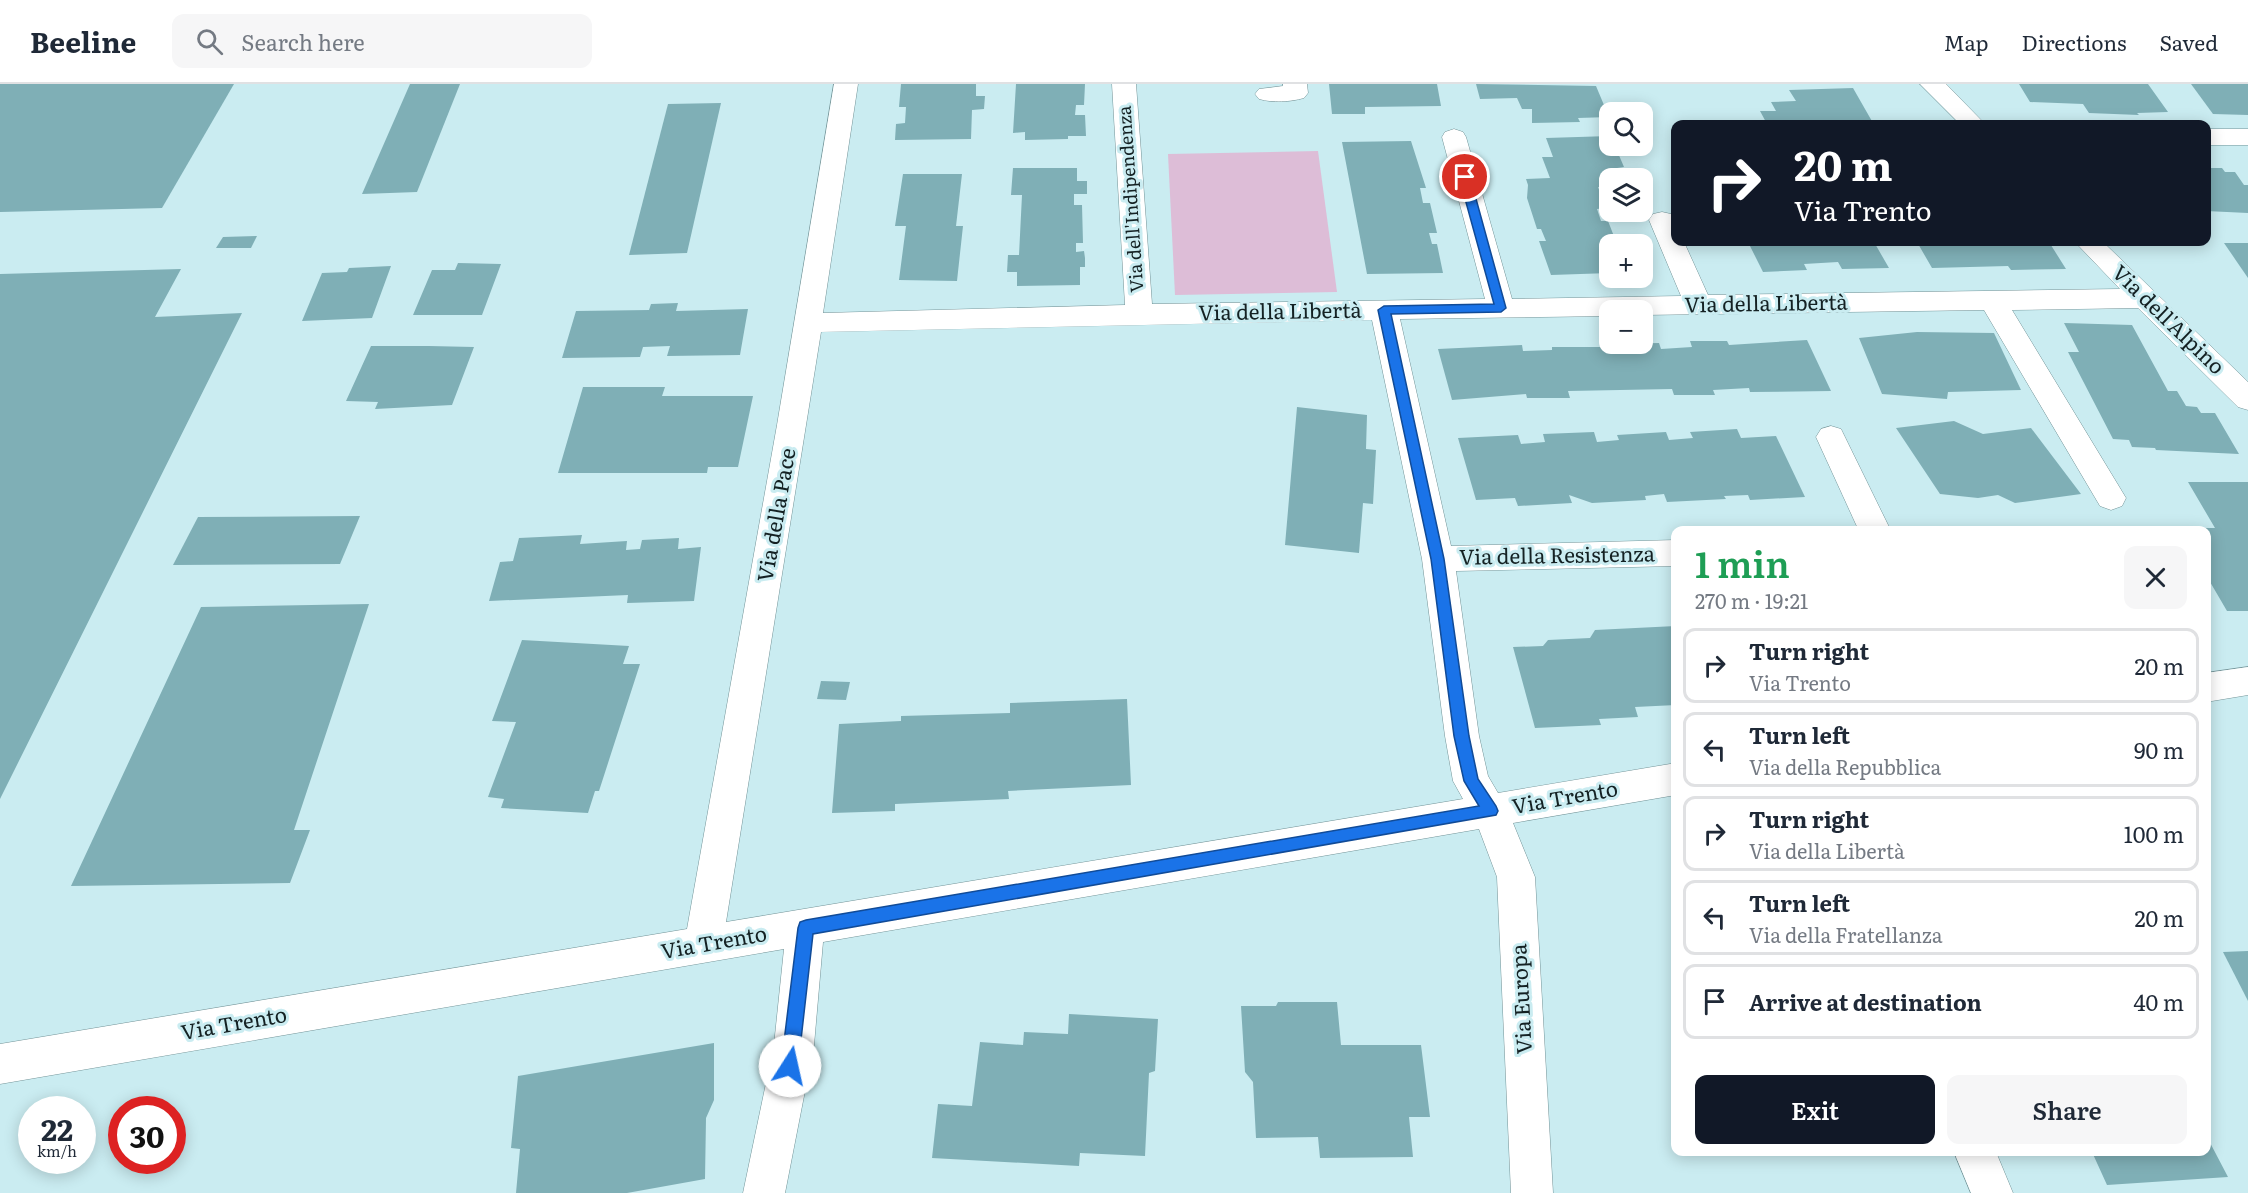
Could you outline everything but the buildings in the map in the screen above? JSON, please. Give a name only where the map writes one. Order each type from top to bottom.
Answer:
[{"type":"street","name":"Via della Pace","points":[[704,945],[809,323],[846,84]]},
{"type":"street","name":"Via dell'Indipendenza","points":[[1124,84],[1139,314]]},
{"type":"street","points":[[1268,94],[1296,93],[1295,84]]},
{"type":"street","points":[[1932,84],[1968,120]]},
{"type":"street","points":[[1454,137],[1501,308]]},
{"type":"street","points":[[2211,137],[2248,137]]},
{"type":"street","points":[[1662,220],[1671,241]]},
{"type":"street","points":[[1673,246],[1698,305]]},
{"type":"street","name":"Via dell'Alpino","points":[[2092,246],[2248,399]]},
{"type":"street","name":"Via della Libertà","points":[[809,323],[1139,314],[2146,298]]},
{"type":"street","points":[[1992,300],[2111,498]]},
{"type":"street","name":"Via Europa","points":[[1384,310],[1437,559],[1462,736],[1471,781],[1490,811],[1516,877],[1532,1193]]},
{"type":"street","points":[[1831,437],[1873,526]]},
{"type":"street","name":"Via della Resistenza","points":[[1437,559],[1671,553]]},
{"type":"street","points":[[2211,687],[2248,681]]},
{"type":"street","name":"Via Trento","points":[[0,1064],[1671,780]]},
{"type":"street","points":[[765,1193],[794,1045],[806,928]]},
{"type":"street","points":[[1977,1156],[1992,1193]]},
{"type":"shaded area","points":[[1318,151],[1337,292],[1175,295],[1168,154]]},
{"type":"route","points":[[790,1066],[806,928],[1490,811],[1471,781],[1462,736],[1437,559],[1384,310],[1501,308],[1465,177]]}]
